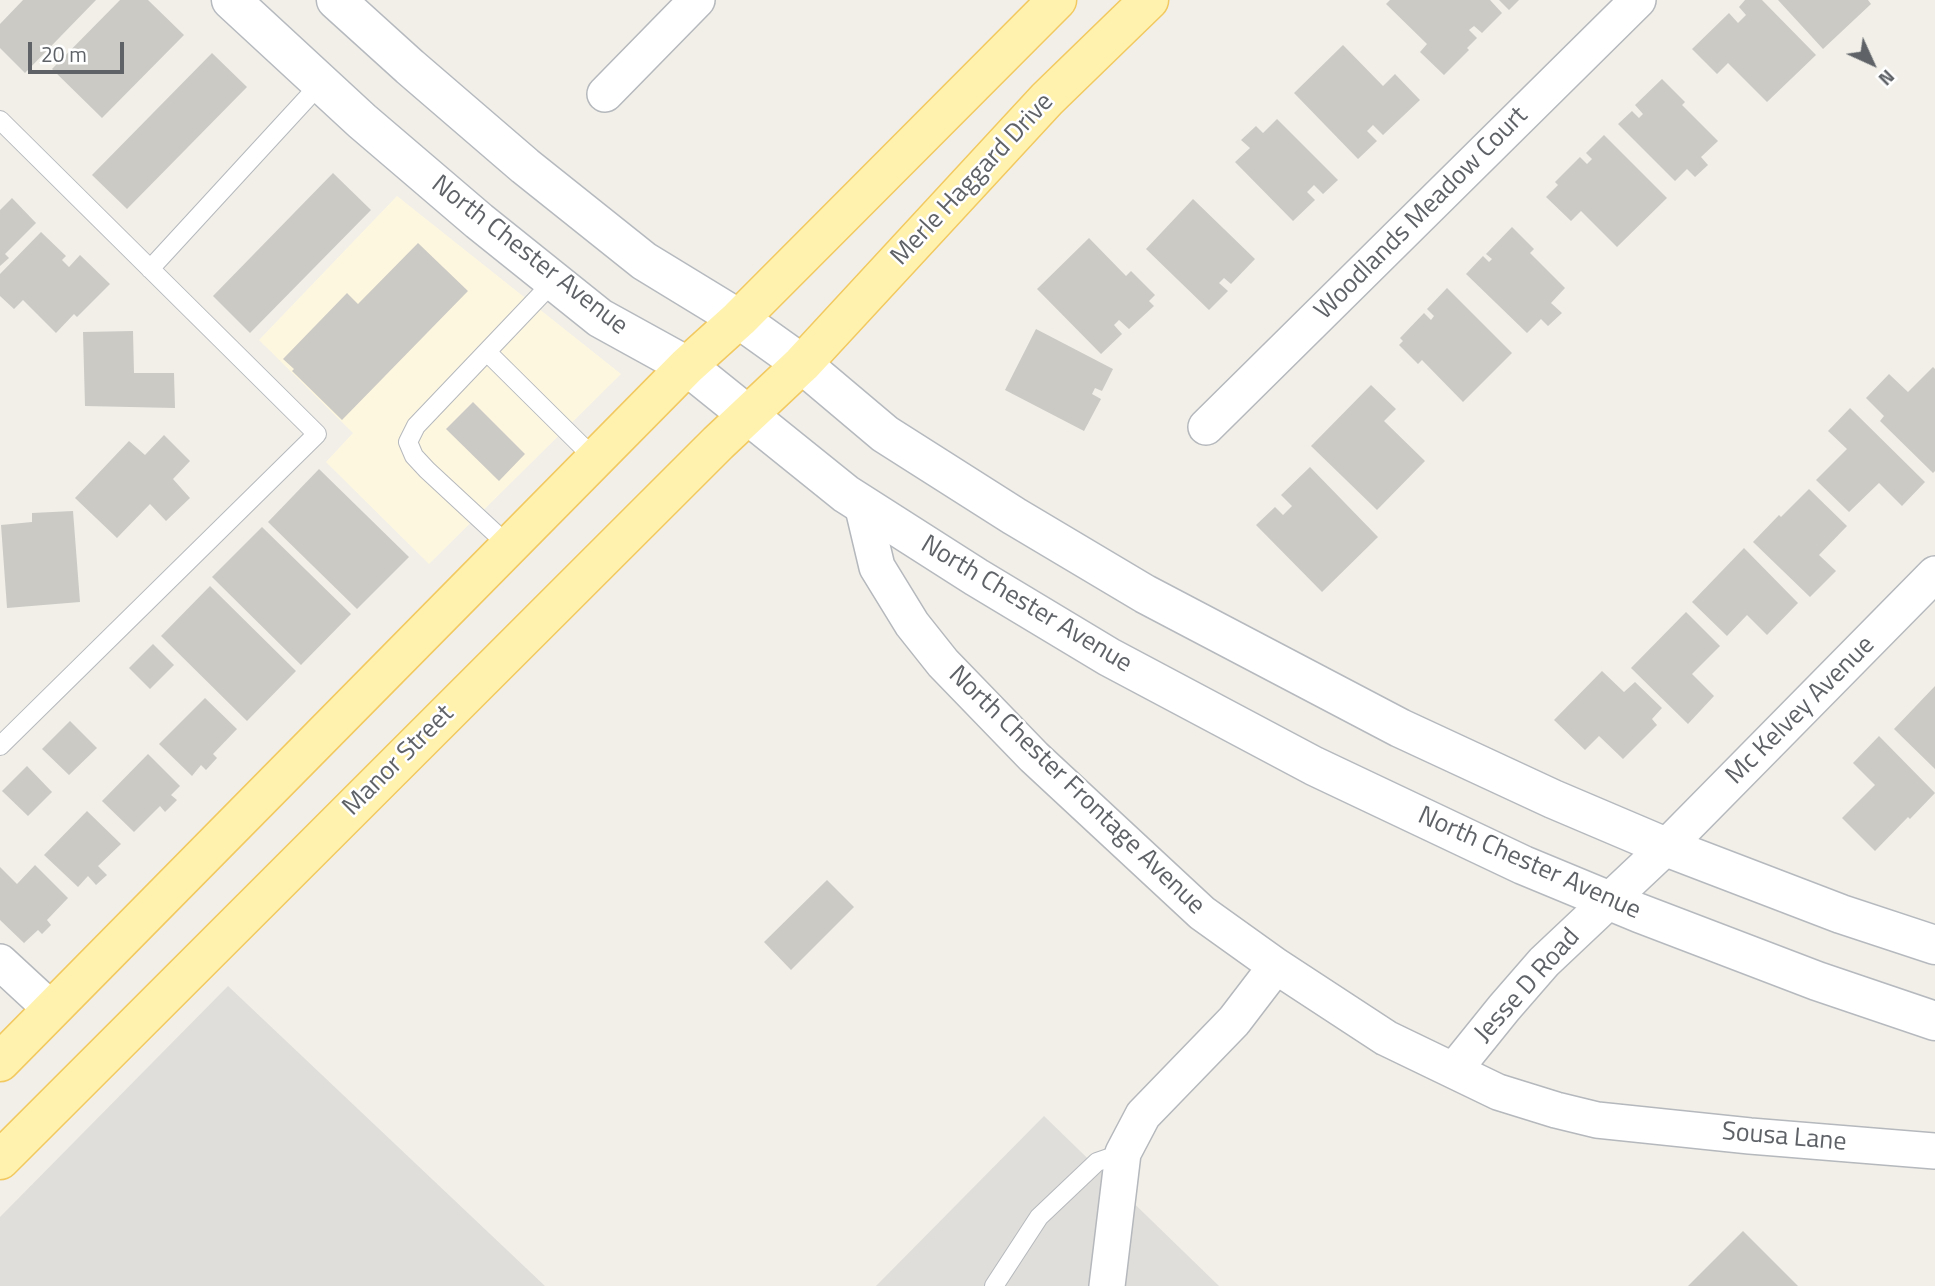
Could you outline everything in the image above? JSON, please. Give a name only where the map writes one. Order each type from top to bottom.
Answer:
[{"type":"main road","name":"North Chester Avenue","points":[[231,0],[479,221],[600,318],[687,366],[846,494],[976,577],[1109,656],[1314,766],[1523,865],[1817,981],[1935,1021]]},
{"type":"main road","points":[[336,0],[525,166],[633,253],[739,319],[802,364],[885,434],[1014,516],[1145,594],[1400,728],[1553,799],[1666,847],[1841,914],[1935,945]]},
{"type":"main road","points":[[0,1062],[687,366],[739,319],[1057,0]]},
{"type":"main road","name":"Merle Haggard Drive","points":[[802,364],[1047,99],[1149,0]]},
{"type":"main road","name":"Manor Street","points":[[0,1160],[718,443],[802,364]]},
{"type":"street","points":[[605,94],[696,0]]},
{"type":"street","name":"Woodlands Meadow Court","points":[[1206,428],[1639,0]]},
{"type":"street","name":"North Chester Frontage Avenue","points":[[862,504],[877,567],[912,624],[943,663],[1034,757],[1202,913],[1276,967],[1385,1038],[1498,1092],[1556,1110],[1632,1124]]},
{"type":"street","name":"Mc Kelvey Avenue","points":[[1666,847],[1935,574]]},
{"type":"street","name":"Jesse D Road","points":[[1454,1070],[1544,962],[1666,847]]},
{"type":"street","points":[[0,962],[52,1010]]},
{"type":"street","points":[[1108,1286],[1123,1153],[1143,1115],[1234,1021],[1276,967]]},
{"type":"street","name":"Sousa Lane","points":[[1632,1124],[1935,1151]]},
{"type":"lane","points":[[149,269],[321,83]]},
{"type":"lane","points":[[0,120],[317,434],[0,746]]},
{"type":"lane","points":[[509,546],[427,470],[414,456],[408,442],[416,426],[554,281]]},
{"type":"lane","points":[[487,352],[595,459]]},
{"type":"lane","points":[[994,1286],[1039,1217],[1097,1162],[1123,1153]]},
{"type":"shaded area","points":[[397,196],[621,374],[429,564],[326,462],[353,433],[259,340]]},
{"type":"shaded area","points":[[228,986],[545,1286],[0,1286],[0,1217]]},
{"type":"shaded area","points":[[1044,1116],[1219,1286],[876,1286]]},
{"type":"building","points":[[23,0],[96,0],[25,73],[0,48],[0,24]]},
{"type":"building","points":[[120,0],[148,0],[184,35],[102,118],[52,69]]},
{"type":"building","points":[[1390,0],[1490,0],[1502,13],[1482,33],[1474,26],[1469,30],[1477,38],[1444,75],[1420,52],[1427,44],[1386,4]]},
{"type":"building","points":[[1499,0],[1519,0],[1509,10]]},
{"type":"building","points":[[1745,0],[1762,0],[1816,55],[1767,102],[1728,63],[1717,74],[1692,49],[1729,13],[1738,23],[1746,15],[1739,7]]},
{"type":"building","points":[[1778,0],[1868,0],[1871,4],[1823,49]]},
{"type":"building","points":[[1343,45],[1383,86],[1395,74],[1420,100],[1383,135],[1373,125],[1367,131],[1377,141],[1358,159],[1294,93]]},
{"type":"building","points":[[212,53],[247,87],[127,209],[92,175]]},
{"type":"building","points":[[1662,79],[1685,102],[1682,105],[1718,141],[1701,157],[1708,165],[1695,177],[1687,169],[1675,181],[1618,124],[1632,111],[1639,118],[1643,114],[1635,105]]},
{"type":"building","points":[[1277,119],[1338,180],[1323,194],[1314,185],[1307,192],[1315,200],[1293,221],[1235,162],[1250,148],[1241,140],[1256,126],[1263,133]]},
{"type":"building","points":[[1604,135],[1667,198],[1617,247],[1581,211],[1571,221],[1546,197],[1558,185],[1555,182],[1580,157],[1587,164],[1592,159],[1586,153]]},
{"type":"building","points":[[333,173],[371,210],[250,333],[213,296]]},
{"type":"building","points":[[12,198],[36,223],[5,254],[9,258],[0,266],[0,210]]},
{"type":"building","points":[[1193,199],[1255,259],[1231,284],[1224,278],[1219,283],[1228,291],[1209,310],[1146,249]]},
{"type":"building","points":[[1512,227],[1534,249],[1530,253],[1565,288],[1551,303],[1562,313],[1548,326],[1541,319],[1527,333],[1466,274],[1483,256],[1489,262],[1492,259],[1486,254]]},
{"type":"building","points":[[41,232],[66,256],[62,260],[69,267],[80,255],[110,284],[77,317],[74,314],[56,333],[23,300],[14,309],[0,296],[0,274]]},
{"type":"building","points":[[1089,238],[1126,276],[1131,271],[1155,295],[1149,301],[1154,306],[1129,329],[1119,320],[1114,325],[1122,334],[1101,354],[1037,289]]},
{"type":"building","points":[[418,243],[468,291],[342,420],[283,359],[347,293],[358,304]]},
{"type":"building","points":[[1447,288],[1512,353],[1463,402],[1422,360],[1418,364],[1399,345],[1403,341],[1400,338],[1424,313],[1431,320],[1434,316],[1427,309]]},
{"type":"building","points":[[1036,329],[1113,369],[1102,391],[1095,388],[1092,394],[1101,399],[1084,431],[1005,390]]},
{"type":"building","points":[[133,331],[134,373],[174,373],[175,408],[85,406],[83,332]]},
{"type":"building","points":[[1933,367],[1933,473],[1880,421],[1884,416],[1866,398],[1889,374],[1908,392]]},
{"type":"building","points":[[1371,385],[1396,409],[1384,421],[1425,461],[1377,510],[1311,446]]},
{"type":"building","points":[[473,402],[525,454],[499,481],[446,429]]},
{"type":"building","points":[[1850,408],[1925,482],[1902,506],[1879,483],[1849,512],[1816,480],[1847,449],[1828,431]]},
{"type":"building","points":[[164,435],[190,461],[173,479],[190,498],[166,521],[150,504],[117,538],[75,498],[129,441],[145,455]]},
{"type":"building","points":[[1310,467],[1378,537],[1322,592],[1256,525],[1275,507],[1283,515],[1292,506],[1281,495]]},
{"type":"building","points":[[319,469],[409,557],[357,609],[268,522]]},
{"type":"building","points":[[1809,489],[1847,526],[1819,555],[1836,571],[1810,597],[1753,542]]},
{"type":"building","points":[[73,511],[80,602],[7,608],[1,525],[32,522],[32,513]]},
{"type":"building","points":[[262,527],[351,614],[301,665],[212,577]]},
{"type":"building","points":[[1744,548],[1798,603],[1767,635],[1747,615],[1727,636],[1692,602]]},
{"type":"building","points":[[210,586],[296,671],[247,721],[161,636]]},
{"type":"building","points":[[1686,612],[1720,646],[1692,674],[1714,696],[1688,724],[1631,668]]},
{"type":"building","points":[[153,644],[174,665],[150,689],[129,668]]},
{"type":"building","points":[[1602,671],[1624,692],[1635,682],[1662,708],[1652,719],[1657,725],[1623,759],[1599,736],[1585,750],[1554,720]]},
{"type":"building","points":[[1935,686],[1935,769],[1894,729]]},
{"type":"building","points":[[205,698],[237,729],[213,754],[217,758],[206,770],[201,765],[192,776],[159,744]]},
{"type":"building","points":[[70,721],[97,748],[69,775],[42,749]]},
{"type":"building","points":[[1879,736],[1935,793],[1875,851],[1842,818],[1875,785],[1853,763]]},
{"type":"building","points":[[148,754],[180,786],[171,795],[177,800],[165,812],[160,806],[134,832],[102,801]]},
{"type":"building","points":[[27,766],[52,792],[28,816],[2,791]]},
{"type":"building","points":[[87,811],[121,844],[98,866],[107,875],[96,885],[88,876],[78,887],[44,855]]},
{"type":"building","points":[[35,865],[68,898],[47,920],[51,925],[42,934],[38,930],[24,943],[0,920],[0,867],[17,884]]},
{"type":"building","points":[[827,880],[854,907],[791,970],[764,942]]},
{"type":"building","points":[[1743,1231],[1798,1286],[1688,1286]]}]
